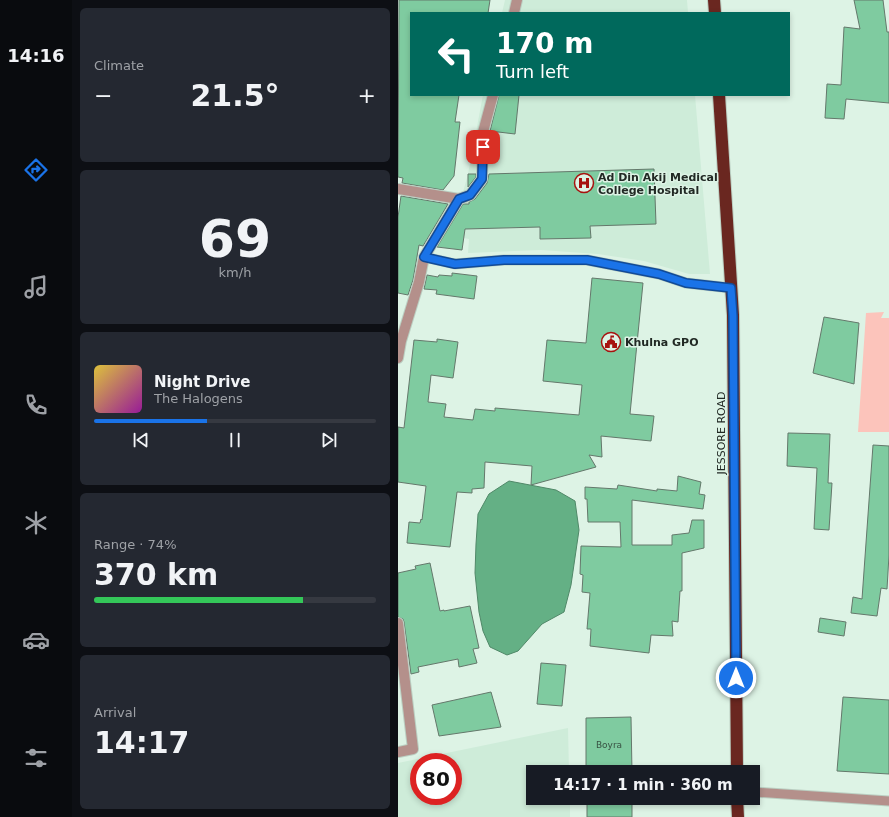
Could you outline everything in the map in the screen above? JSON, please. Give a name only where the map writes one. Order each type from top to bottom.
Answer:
[{"type":"highway","points":[[714,0],[715,12]]},
{"type":"highway","name":"JESSORE ROAD","points":[[720,96],[733,323],[736,765]]},
{"type":"highway","points":[[737,805],[738,817]]},
{"type":"street","points":[[514,12],[517,0]]},
{"type":"street","points":[[398,189],[459,199],[470,195],[482,179],[483,132],[493,96]]},
{"type":"street","points":[[398,358],[401,341],[419,282],[424,257],[459,199]]},
{"type":"street","points":[[398,623],[413,749],[398,752]]},
{"type":"lane","points":[[424,257],[455,264],[504,260],[587,260],[659,274],[686,283],[731,288]]},
{"type":"lane","points":[[760,792],[889,801]]},
{"type":"shaded area","points":[[505,0],[687,0],[688,12],[502,12]]},
{"type":"shaded area","name":"Ad Din Akij Medical College Hospital","points":[[483,96],[695,96],[710,274],[689,274],[644,261],[598,254],[541,250],[468,253],[469,239],[432,232],[442,201],[463,192],[468,174]]},
{"type":"shaded area","points":[[884,312],[881,318],[889,318],[889,432],[858,432],[866,313]]},
{"type":"shaded area","points":[[509,481],[556,490],[575,501],[579,530],[571,585],[564,612],[542,624],[518,651],[507,655],[490,647],[483,631],[479,612],[475,573],[478,514],[489,494]]},
{"type":"shaded area","points":[[568,728],[569,765],[526,765],[526,805],[570,805],[570,817],[398,817],[398,763],[410,761],[410,805],[462,805],[462,753],[447,753]]},
{"type":"building","points":[[399,0],[490,0],[488,12],[410,12],[410,96],[459,96],[455,122],[460,122],[454,176],[443,190],[402,183],[403,178],[398,177]]},
{"type":"building","points":[[854,0],[883,0],[887,32],[889,32],[889,103],[846,99],[844,119],[825,118],[827,84],[841,85],[844,27],[860,29]]},
{"type":"building","points":[[499,96],[519,96],[515,134],[490,131]]},
{"type":"building","points":[[654,169],[656,224],[590,226],[591,238],[540,239],[540,227],[465,229],[462,250],[437,247],[463,204],[469,204],[469,202],[475,199],[487,183],[489,174]]},
{"type":"building","points":[[468,174],[476,174],[476,177],[468,187]]},
{"type":"building","points":[[401,196],[448,204],[423,246],[419,245],[413,280],[408,295],[398,293],[398,217]]},
{"type":"building","points":[[452,273],[477,276],[474,299],[436,294],[437,290],[424,289],[427,275],[438,277],[439,275],[452,276]]},
{"type":"building","points":[[592,278],[643,283],[630,414],[654,416],[651,441],[601,436],[602,457],[589,455],[596,467],[531,485],[532,466],[485,462],[484,488],[472,489],[472,493],[457,492],[450,547],[407,543],[409,522],[420,523],[421,519],[422,520],[426,486],[398,482],[398,427],[404,428],[414,340],[437,342],[437,339],[458,342],[453,378],[431,375],[428,402],[446,404],[444,417],[473,420],[475,409],[495,411],[495,408],[579,415],[582,385],[543,381],[547,340],[586,343]]},
{"type":"building","points":[[824,317],[859,323],[854,384],[813,373]]},
{"type":"building","points":[[788,433],[830,434],[828,483],[832,483],[829,530],[814,529],[817,468],[787,466]]},
{"type":"building","points":[[873,445],[889,446],[889,555],[887,589],[881,588],[877,616],[851,613],[853,597],[862,599]]},
{"type":"building","points":[[678,476],[701,482],[699,494],[705,495],[703,509],[632,500],[632,545],[672,545],[672,535],[689,533],[692,520],[704,520],[704,548],[682,553],[682,591],[680,591],[678,622],[672,621],[673,636],[651,635],[649,653],[590,646],[591,629],[587,629],[590,593],[582,592],[583,575],[580,574],[581,546],[621,547],[620,522],[588,522],[585,487],[617,489],[618,485],[657,491],[657,489],[677,491]]},
{"type":"building","points":[[430,563],[440,611],[470,606],[479,648],[473,649],[477,663],[459,667],[458,659],[418,667],[419,672],[411,674],[404,622],[403,619],[398,617],[398,573],[416,569],[415,566]]},
{"type":"building","points":[[820,618],[846,622],[844,636],[818,632]]},
{"type":"building","points":[[541,663],[566,665],[562,706],[537,704]]},
{"type":"building","points":[[491,692],[501,727],[439,736],[432,705]]},
{"type":"building","points":[[843,697],[889,700],[889,774],[837,771]]},
{"type":"building","points":[[631,717],[632,765],[586,765],[586,718]]},
{"type":"building","points":[[587,805],[632,805],[632,817],[587,817]]},
{"type":"place","name":"Ad Din Akij Medical College Hospital","points":[[584,183]]},
{"type":"place","name":"Khulna GPO","points":[[611,342]]},
{"type":"route","points":[[483,147],[482,179],[470,195],[459,199],[424,257],[455,264],[504,260],[587,260],[659,274],[686,283],[731,288],[733,316],[736,678]]}]
